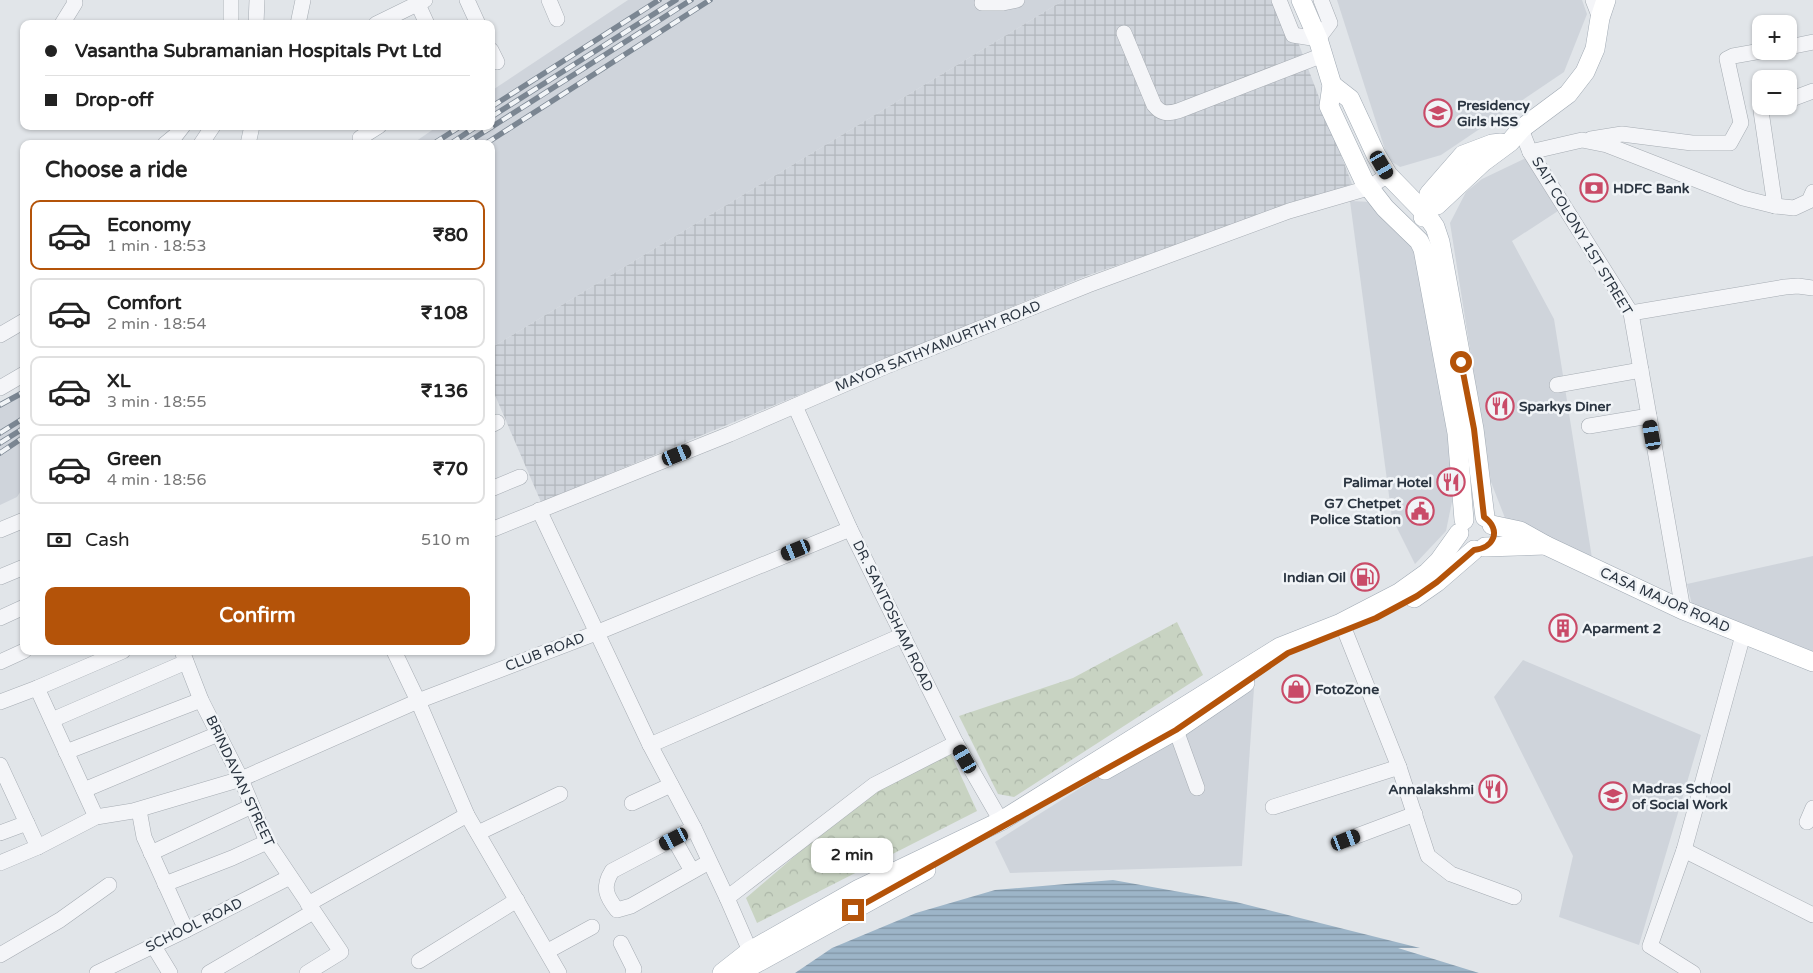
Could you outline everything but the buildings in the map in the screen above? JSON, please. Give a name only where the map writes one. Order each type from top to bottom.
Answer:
[{"type":"main road","points":[[1301,0],[1320,47],[1332,85],[1329,106],[1368,188],[1385,208],[1419,241],[1422,249],[1457,433],[1462,543],[1480,549],[1545,545]]},
{"type":"main road","points":[[1412,235],[1427,210],[1429,194],[1463,155],[1516,135],[1568,94],[1585,72],[1595,49],[1600,18],[1606,0]]},
{"type":"main road","points":[[722,973],[748,963],[977,842],[1176,730],[1288,653],[1376,618],[1417,596],[1492,540],[1494,535],[1488,521],[1474,429],[1440,242],[1435,227],[1427,210],[1388,176],[1350,99],[1332,85]]},
{"type":"main road","points":[[748,963],[859,889],[1001,822],[1280,647],[1341,623],[1398,593],[1427,573],[1439,561],[1462,527],[1474,516],[1488,521]]},
{"type":"main road","name":"CASA MAJOR ROAD","points":[[1488,521],[1520,531],[1545,545],[1683,610],[1813,662]]},
{"type":"street","points":[[64,20],[75,3],[74,0]]},
{"type":"street","points":[[231,0],[231,20]]},
{"type":"street","points":[[256,20],[258,0]]},
{"type":"street","points":[[299,20],[303,0]]},
{"type":"street","points":[[467,0],[476,20]]},
{"type":"street","points":[[548,0],[558,19]]},
{"type":"street","points":[[982,3],[1003,3],[1017,0]]},
{"type":"street","points":[[1279,0],[1292,35],[1320,47]]},
{"type":"street","points":[[1124,33],[1154,105],[1159,111],[1164,113],[1178,111],[1320,47],[1330,23],[1321,0]]},
{"type":"street","points":[[1593,0],[1600,18]]},
{"type":"street","points":[[383,20],[419,1],[426,20]]},
{"type":"street","points":[[1797,45],[1813,42]]},
{"type":"street","points":[[1530,152],[1582,140],[1622,134],[1692,143],[1730,143],[1741,122],[1741,116],[1727,59],[1752,53]]},
{"type":"street","points":[[1797,97],[1813,91]]},
{"type":"street","points":[[1741,116],[1752,113]]},
{"type":"street","points":[[1767,115],[1774,206]]},
{"type":"street","points":[[360,138],[373,130]]},
{"type":"street","name":"SAIT COLONY 1ST STREET","points":[[1516,135],[1530,152],[1631,313],[1683,610]]},
{"type":"street","points":[[1582,140],[1607,145],[1743,198],[1774,206],[1794,208],[1809,201],[1813,192]]},
{"type":"street","name":"MAYOR SATHYAMURTHY ROAD","points":[[495,528],[721,438],[898,362],[1088,284],[1289,211],[1368,188],[1388,176]]},
{"type":"street","points":[[1631,313],[1798,286],[1812,290]]},
{"type":"street","points":[[0,335],[20,323]]},
{"type":"street","points":[[1557,385],[1641,370]]},
{"type":"street","points":[[0,388],[20,376]]},
{"type":"street","name":"DR. SANTOSHAM ROAD","points":[[795,406],[850,529],[956,743],[1001,822]]},
{"type":"street","points":[[1589,426],[1649,416]]},
{"type":"street","points":[[495,487],[520,477]]},
{"type":"street","points":[[539,510],[650,745],[694,828],[727,898],[748,963]]},
{"type":"street","points":[[0,530],[20,522]]},
{"type":"street","name":"CLUB ROAD","points":[[96,816],[139,810],[241,779],[418,701],[596,633],[850,529]]},
{"type":"street","points":[[0,576],[20,568]]},
{"type":"street","points":[[0,618],[20,610]]},
{"type":"street","points":[[1346,631],[1399,766],[1428,856],[1451,874],[1514,896]]},
{"type":"street","points":[[650,745],[903,635]]},
{"type":"street","points":[[1693,973],[1650,946],[1684,850],[1744,635]]},
{"type":"street","points":[[0,662],[20,653]]},
{"type":"street","points":[[0,702],[114,655]]},
{"type":"street","points":[[52,720],[185,655]]},
{"type":"street","name":"BRINDAVAN STREET","points":[[185,655],[202,700],[241,779],[267,842],[341,952],[307,973]]},
{"type":"street","points":[[396,655],[467,814],[559,973]]},
{"type":"street","points":[[0,863],[38,847],[96,816],[37,688]]},
{"type":"street","points":[[66,752],[202,700]]},
{"type":"street","points":[[1176,730],[1197,788]]},
{"type":"street","points":[[84,790],[218,734]]},
{"type":"street","points":[[727,898],[874,785],[956,743]]},
{"type":"street","points":[[0,765],[4,788],[27,823],[38,847]]},
{"type":"street","points":[[1273,807],[1399,766]]},
{"type":"street","points":[[632,803],[671,785]]},
{"type":"street","points":[[478,833],[560,794]]},
{"type":"street","points":[[151,853],[252,806]]},
{"type":"street","points":[[1807,822],[1813,808]]},
{"type":"street","points":[[139,810],[144,837],[186,930]]},
{"type":"street","points":[[209,973],[310,908],[467,814]]},
{"type":"street","points":[[1346,840],[1415,814]]},
{"type":"street","points":[[0,833],[27,823]]},
{"type":"street","points":[[694,828],[612,872],[606,880],[605,889],[617,910],[631,906],[709,862]]},
{"type":"street","points":[[674,839],[692,871]]},
{"type":"street","points":[[165,884],[267,842]]},
{"type":"street","points":[[1684,850],[1813,915]]},
{"type":"street","name":"SCHOOL ROAD","points":[[97,973],[290,877]]},
{"type":"street","points":[[0,955],[60,920],[109,885]]},
{"type":"street","points":[[418,961],[518,900]]},
{"type":"street","points":[[548,951],[592,927]]},
{"type":"street","points":[[621,943],[634,969],[633,973]]},
{"type":"street","points":[[153,945],[170,973]]},
{"type":"shaded area","points":[[628,0],[1064,0],[495,346],[495,140],[418,140],[432,130],[495,130],[495,88]]},
{"type":"shaded area","points":[[1064,0],[1282,0],[1352,184],[1086,276],[541,502],[495,395],[495,346]]},
{"type":"shaded area","name":"Presidency Girls HSS","points":[[1337,0],[1582,0],[1587,14],[1564,72],[1441,155],[1400,167],[1388,159]]},
{"type":"shaded area","points":[[1528,157],[1558,211],[1512,241],[1554,319],[1592,558],[1505,518],[1491,482],[1450,223],[1466,192],[1482,179]]},
{"type":"shaded area","points":[[1350,201],[1372,202],[1421,252],[1456,482],[1446,531],[1415,564],[1392,518]]},
{"type":"shaded area","points":[[20,391],[20,492],[17,497],[0,505],[0,402]]},
{"type":"shaded area","points":[[1813,556],[1813,652],[1692,605],[1687,584]]},
{"type":"shaded area","name":"Madras School of Social Work","points":[[1523,660],[1701,735],[1639,945],[1559,917],[1573,856],[1494,697]]},
{"type":"shaded area","points":[[1254,688],[1242,866],[1010,873],[995,842],[1207,708]]},
{"type":"green space","points":[[1177,622],[1203,675],[1014,797],[998,794],[959,716],[1073,678]]},
{"type":"green space","points":[[950,752],[977,811],[757,923],[746,898],[881,782]]},
{"type":"water","points":[[1113,880],[1236,902],[1420,948],[1398,948],[1479,973],[795,973],[832,948],[916,913],[995,890]]},
{"type":"railway","points":[[495,104],[659,0]]},
{"type":"railway","points":[[495,114],[676,0]]},
{"type":"railway","points":[[495,125],[691,0]]},
{"type":"railway","points":[[491,140],[710,0]]},
{"type":"railway","points":[[439,140],[455,130]]},
{"type":"railway","points":[[456,140],[471,130]]},
{"type":"railway","points":[[471,140],[487,130]]},
{"type":"railway","points":[[0,405],[20,394]]},
{"type":"railway","points":[[0,433],[20,420]]},
{"type":"railway","points":[[0,443],[20,430]]},
{"type":"railway","points":[[0,453],[20,440]]},
{"type":"place","name":"Presidency Girls HSS","points":[[1438,113]]},
{"type":"place","name":"HDFC Bank","points":[[1594,188]]},
{"type":"place","name":"Sparkys Diner","points":[[1500,406]]},
{"type":"place","name":"Palimar Hotel","points":[[1451,482]]},
{"type":"place","name":"G7 Chetpet Police Station","points":[[1420,511]]},
{"type":"place","name":"Indian Oil","points":[[1365,577]]},
{"type":"place","name":"Aparment 2","points":[[1563,628]]},
{"type":"place","name":"FotoZone","points":[[1296,689]]},
{"type":"place","name":"Annalakshmi","points":[[1493,789]]},
{"type":"place","name":"Madras School of Social Work","points":[[1613,796]]},
{"type":"route","points":[[853,910],[1176,730],[1288,653],[1376,618],[1417,596],[1437,582],[1474,550],[1486,548],[1492,540],[1494,530],[1489,521],[1484,517],[1474,429],[1461,362]]}]
